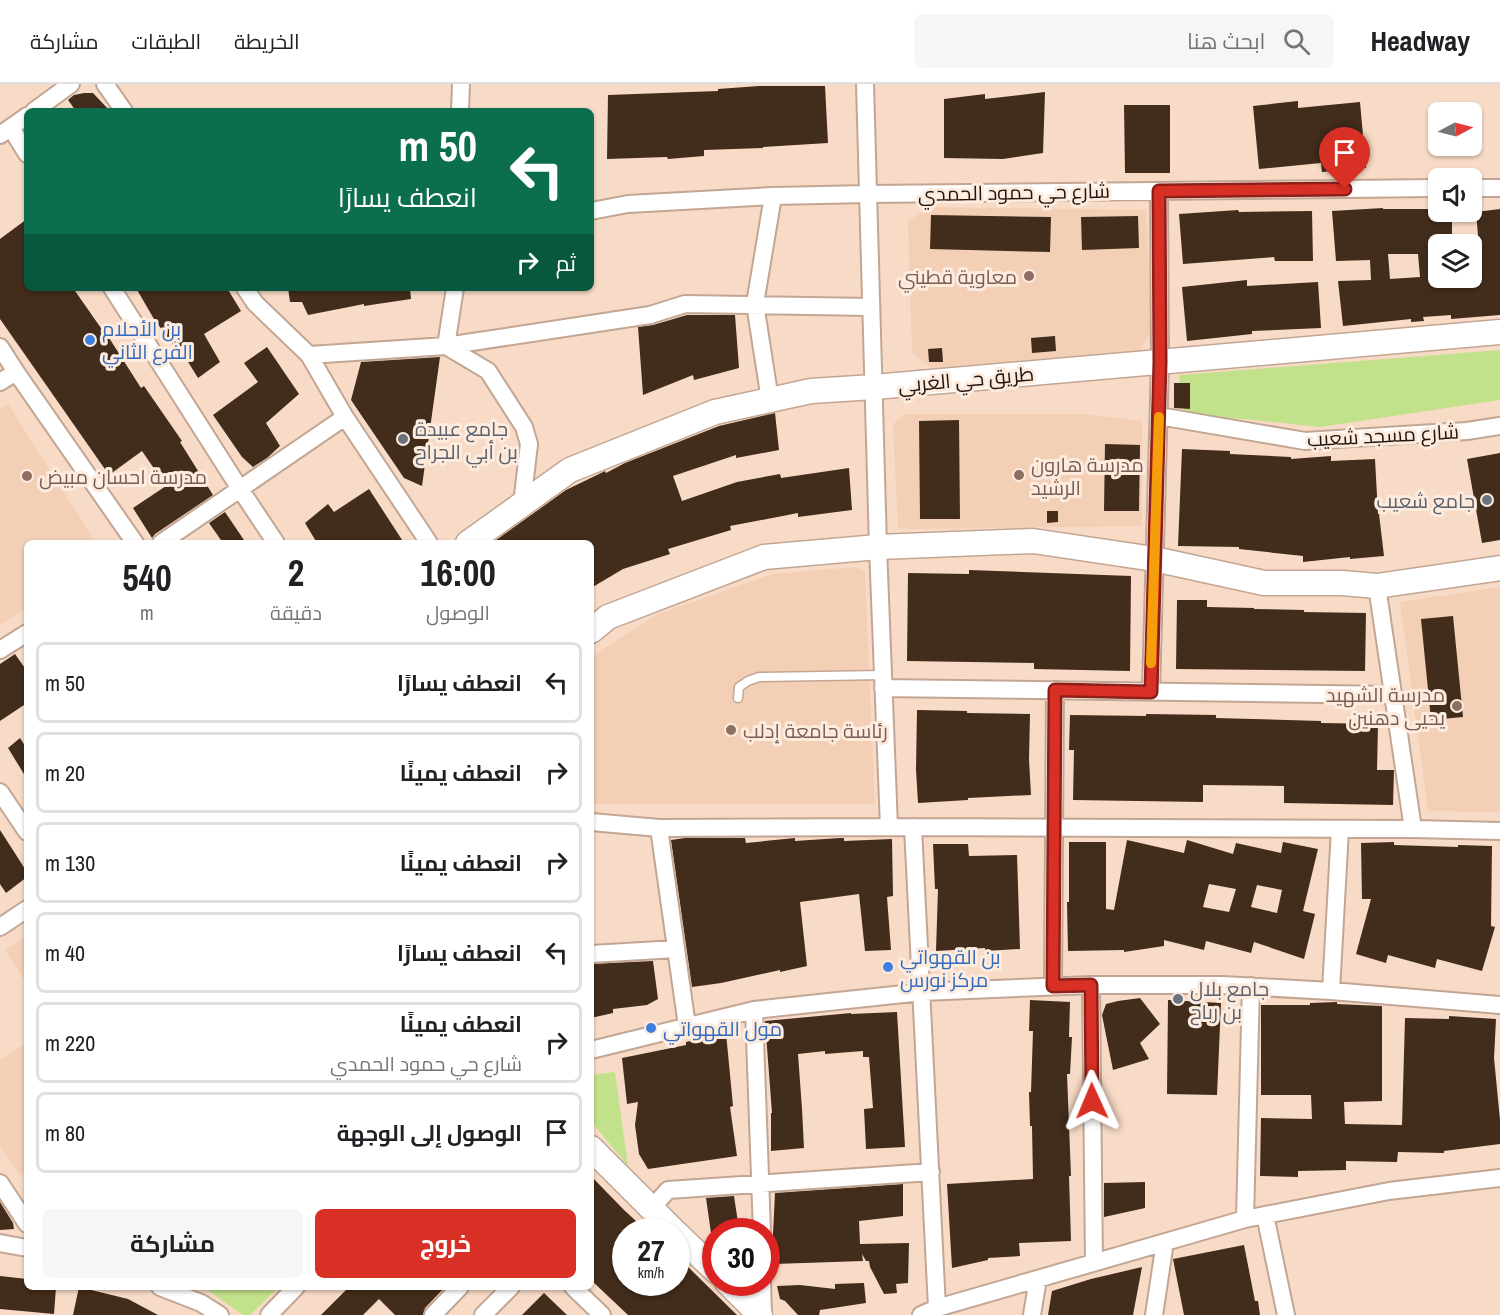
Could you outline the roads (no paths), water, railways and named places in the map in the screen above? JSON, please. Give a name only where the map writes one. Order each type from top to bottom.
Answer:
[{"type":"street","points":[[38,108],[71,84]]},
{"type":"street","points":[[105,84],[122,108]]},
{"type":"street","points":[[460,108],[461,84]]},
{"type":"street","points":[[865,84],[878,547],[889,827]]},
{"type":"street","points":[[24,118],[5,131],[24,151]]},
{"type":"street","name":"شارع حي حمود الحمدي","points":[[594,210],[628,204],[773,196],[1428,188]]},
{"type":"street","points":[[1482,188],[1500,188]]},
{"type":"street","points":[[1151,692],[1160,362],[1159,191]]},
{"type":"street","points":[[770,400],[755,304],[773,196]]},
{"type":"street","points":[[114,291],[274,540]]},
{"type":"street","points":[[446,346],[454,291]]},
{"type":"street","points":[[259,295],[309,355],[345,417],[427,540]]},
{"type":"street","points":[[309,355],[446,346],[650,315],[685,304],[871,307]]},
{"type":"street","name":"طريق حي الغربي","points":[[472,540],[570,470],[715,412],[811,391],[1500,332]]},
{"type":"street","points":[[446,346],[488,371],[524,427],[529,444],[522,504]]},
{"type":"street","points":[[0,347],[133,540]]},
{"type":"street","points":[[0,382],[16,372]]},
{"type":"street","name":"شارع مسجد شعيب","points":[[1159,416],[1305,441],[1467,431],[1500,426]]},
{"type":"street","points":[[165,540],[345,417]]},
{"type":"street","points":[[594,630],[608,618],[764,557],[878,547],[1033,541],[1154,559],[1264,583],[1342,583],[1377,586],[1500,568]]},
{"type":"street","points":[[1377,586],[1413,829]]},
{"type":"street","points":[[0,650],[24,635]]},
{"type":"street","points":[[883,682],[1055,690],[1393,695]]},
{"type":"street","points":[[1053,986],[1055,690]]},
{"type":"street","points":[[0,792],[24,828]]},
{"type":"street","points":[[594,822],[659,828],[1053,827],[1500,831]]},
{"type":"street","points":[[913,827],[937,1308]]},
{"type":"street","points":[[659,828],[687,1026]]},
{"type":"street","points":[[1330,991],[1340,829]]},
{"type":"street","points":[[0,927],[24,911]]},
{"type":"street","points":[[594,954],[676,949]]},
{"type":"street","points":[[1091,985],[1094,1263]]},
{"type":"street","points":[[594,1049],[754,1010],[922,992],[1091,985],[1251,986],[1500,1005]]},
{"type":"street","points":[[1245,1219],[1251,986]]},
{"type":"street","points":[[754,1010],[762,1218]]},
{"type":"street","points":[[594,1151],[662,1218]]},
{"type":"street","points":[[652,1208],[668,1190],[930,1172]]},
{"type":"street","points":[[921,1315],[937,1308],[1245,1219],[1389,1191],[1500,1178]]},
{"type":"street","points":[[0,1183],[21,1203]]},
{"type":"street","points":[[1265,1215],[1286,1315]]},
{"type":"street","points":[[1154,1315],[1165,1242]]},
{"type":"street","points":[[0,1243],[24,1247]]},
{"type":"street","points":[[690,1246],[702,1257]]},
{"type":"street","points":[[1032,1315],[1038,1279]]},
{"type":"street","points":[[168,1290],[201,1303],[220,1315]]},
{"type":"street","points":[[269,1315],[293,1290]]},
{"type":"street","points":[[433,1315],[457,1290]]},
{"type":"street","points":[[483,1315],[508,1290]]},
{"type":"street","points":[[576,1290],[602,1315]]},
{"type":"street","points":[[741,1296],[761,1315]]},
{"type":"street","points":[[761,1315],[762,1296]]},
{"type":"lane","points":[[738,698],[740,687],[759,677],[883,682]]},
{"type":"place","name":"معاوية قطيني","points":[[1029,276]]},
{"type":"place","name":"بن الأحلام الفرع الثاني","points":[[90,340]]},
{"type":"place","name":"جامع عبيدة بن أبي الجراح","points":[[403,439]]},
{"type":"place","name":"مدرسة هارون الرشيد","points":[[1019,475]]},
{"type":"place","name":"مدرسة احسان مبيض","points":[[27,476]]},
{"type":"place","name":"جامع شعيب","points":[[1487,500]]},
{"type":"place","name":"مدرسة الشهيد يحيى دهنين","points":[[1457,706]]},
{"type":"place","name":"رئاسة جامعة إدلب","points":[[731,730]]},
{"type":"place","name":"بن القهواتي مركز نورس","points":[[888,967]]},
{"type":"place","name":"جامع بلال بن رباح","points":[[1178,999]]},
{"type":"place","name":"مول القهواتي","points":[[651,1028]]}]
